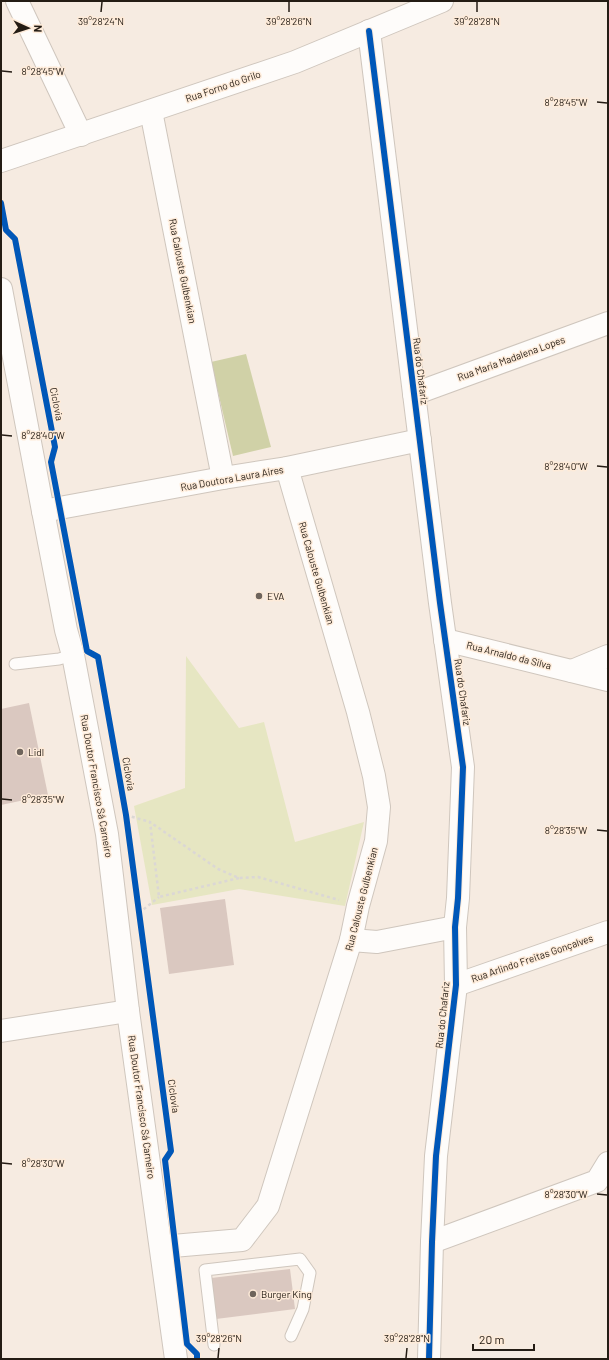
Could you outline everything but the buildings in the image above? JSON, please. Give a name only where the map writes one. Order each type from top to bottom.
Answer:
[{"type":"street","points":[[17,1],[81,134]]},
{"type":"street","name":"Rua Forno do Grilo","points":[[1,161],[295,62],[442,1]]},
{"type":"street","name":"Rua do Chafariz","points":[[369,31],[445,640],[463,767],[458,898],[455,927],[456,985],[436,1156],[429,1359]]},
{"type":"street","name":"Rua Calouste Gulbenkian","points":[[152,111],[223,478]]},
{"type":"street","name":"Rua Doutor Francisco Sá Carneiro","points":[[1,289],[66,630],[73,655],[108,834],[128,1011],[176,1359]]},
{"type":"street","name":"Rua Maria Madalena Lopes","points":[[414,394],[608,322]]},
{"type":"street","name":"Rua Doutora Laura Aires","points":[[43,511],[223,478],[287,468],[420,440]]},
{"type":"street","name":"Rua Calouste Gulbenkian","points":[[161,1247],[242,1240],[268,1206],[351,940],[358,906],[376,841],[379,807],[374,776],[358,712],[287,468]]},
{"type":"street","name":"Rua Arnaldo da Silva","points":[[445,640],[608,680]]},
{"type":"street","points":[[572,671],[608,656]]},
{"type":"street","points":[[351,940],[377,942],[455,927]]},
{"type":"street","name":"Rua Arlindo Freitas Gonçalves","points":[[456,985],[608,932]]},
{"type":"street","points":[[1,1031],[128,1011]]},
{"type":"street","points":[[432,1242],[603,1172]]},
{"type":"lane","points":[[15,664],[58,659],[73,655]]},
{"type":"lane","points":[[214,1345],[205,1270],[300,1259],[310,1273],[303,1308],[291,1336]]},
{"type":"path","points":[[125,808],[127,823]]},
{"type":"path","points":[[126,815],[150,822],[218,869],[239,878]]},
{"type":"path","points":[[150,822],[159,897]]},
{"type":"path","points":[[139,913],[159,897],[239,878],[258,877],[358,906]]},
{"type":"path","points":[[138,906],[140,921]]},
{"type":"green space","points":[[246,354],[271,447],[233,456],[211,362]]},
{"type":"green space","points":[[186,656],[239,728],[264,722],[295,842],[364,822],[345,906],[239,889],[152,905],[134,806],[185,788]]},
{"type":"cycle path","points":[[369,31],[440,603],[463,767],[458,898],[455,927],[456,985],[436,1156],[429,1359]]},
{"type":"cycle path","name":"Ciclovia","points":[[1,203],[6,230],[15,239],[55,447],[51,462],[87,651],[98,657],[126,815],[171,1151],[165,1160],[187,1344],[197,1354],[197,1359]]},
{"type":"place","name":"EVA","points":[[259,596]]},
{"type":"place","name":"Lidl","points":[[20,752]]},
{"type":"place","name":"Burger King","points":[[253,1294]]}]
